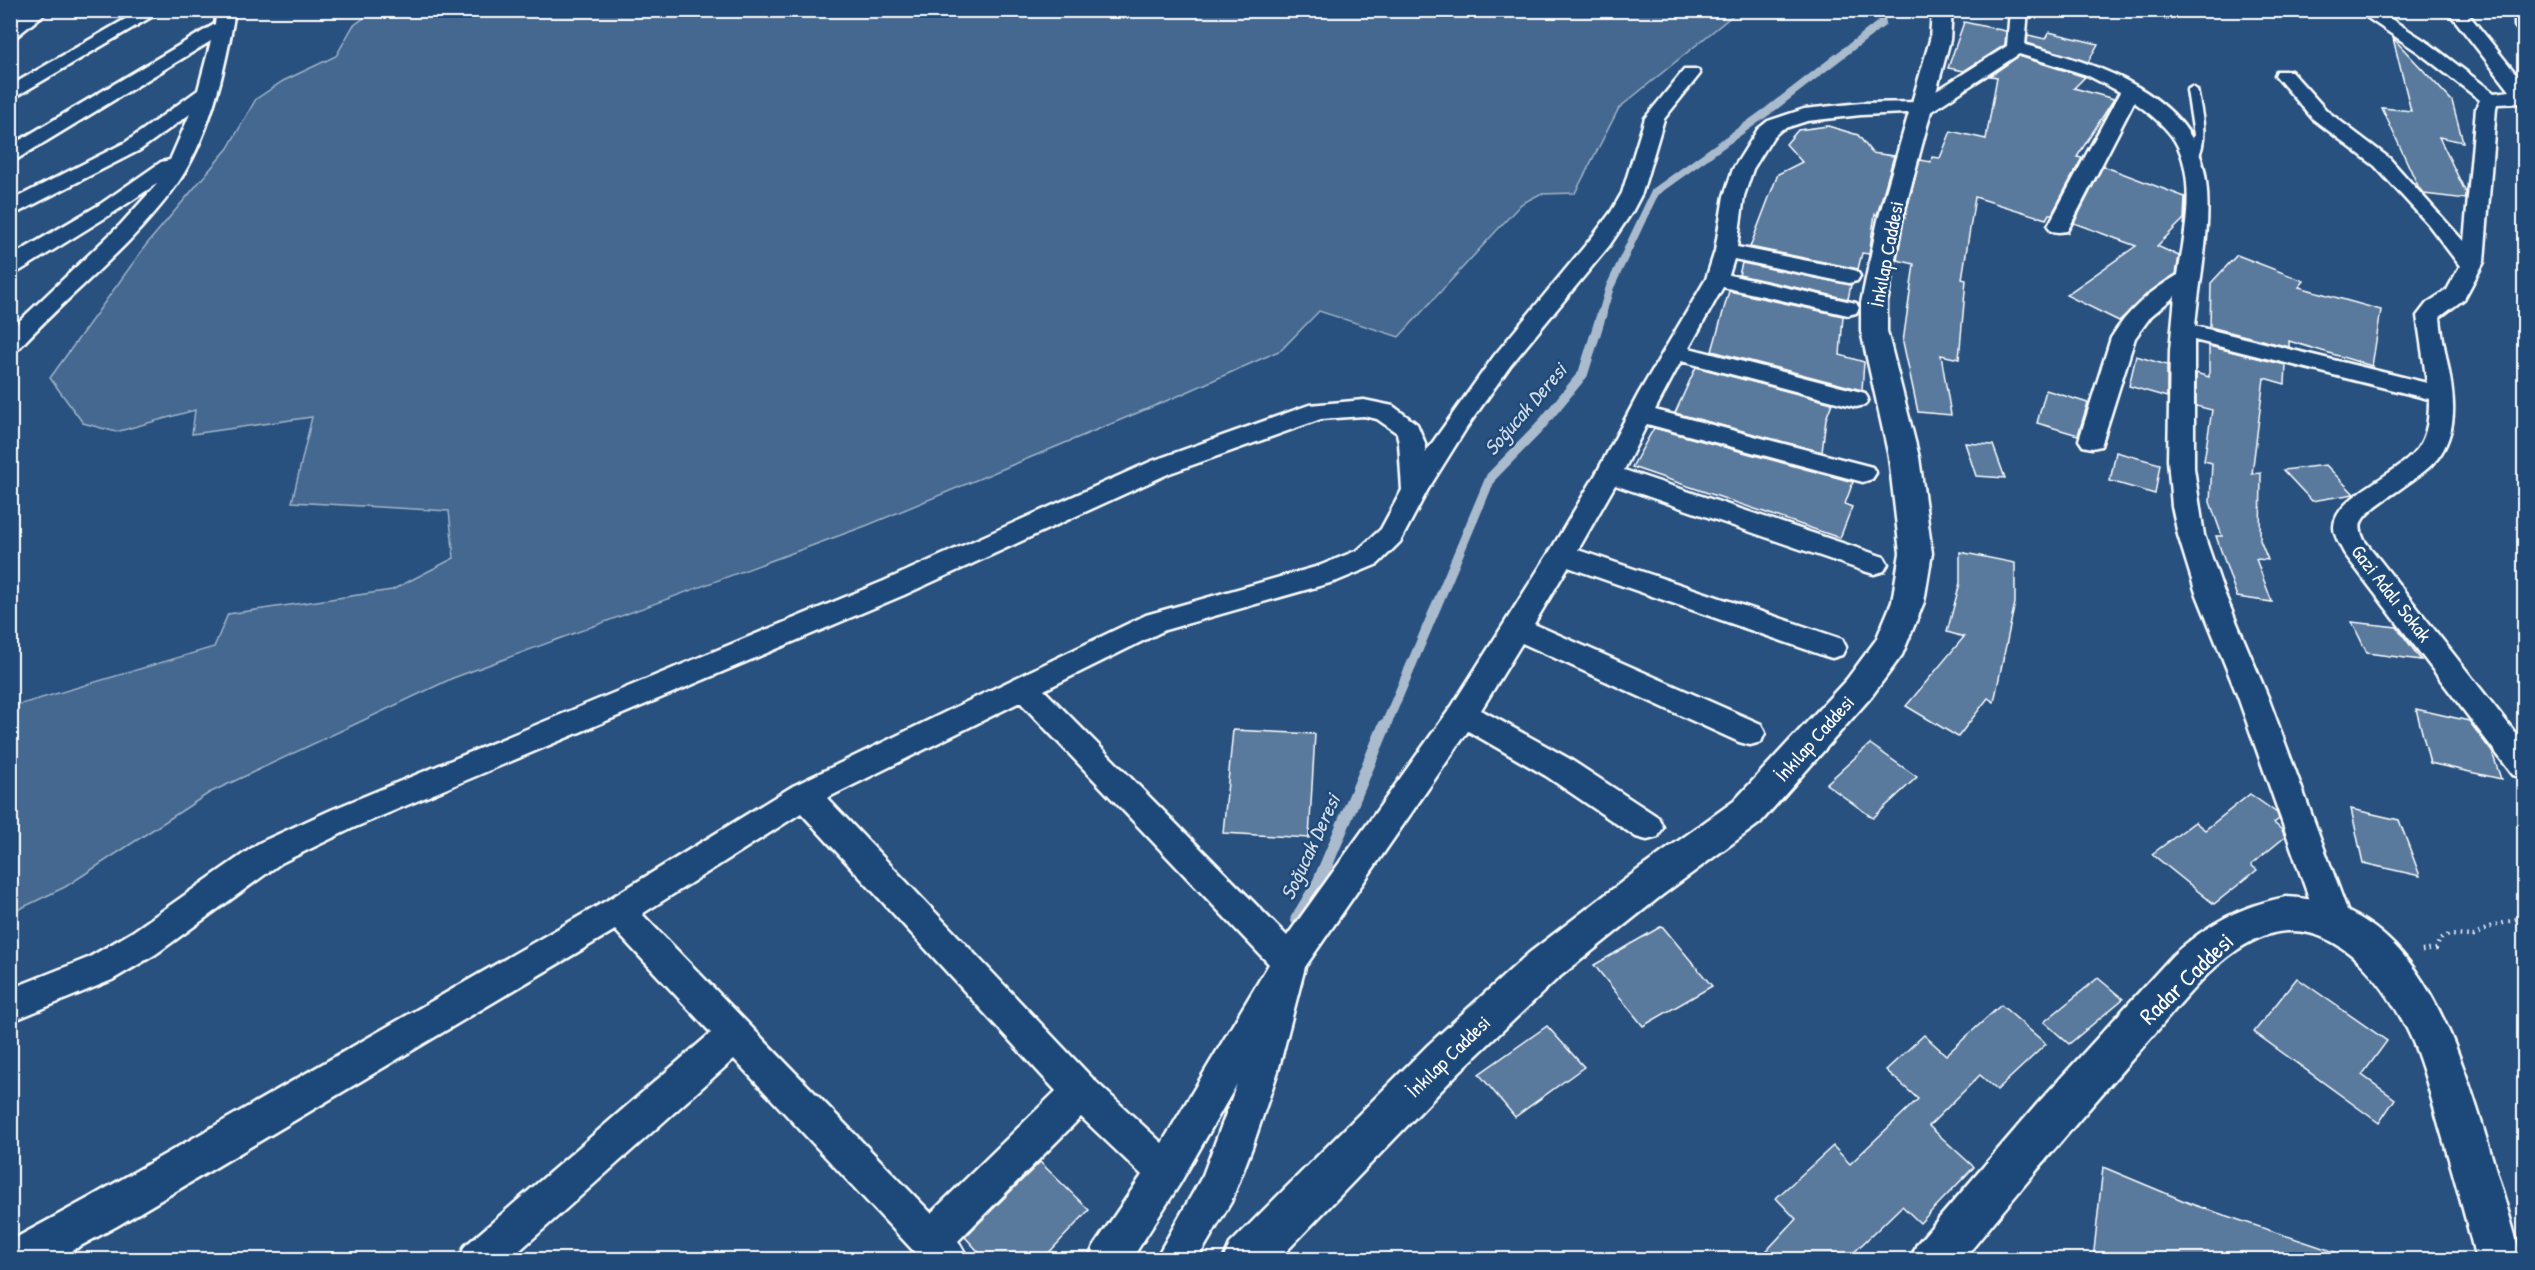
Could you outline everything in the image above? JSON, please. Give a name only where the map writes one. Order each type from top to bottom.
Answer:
[{"type":"street","points":[[10,32],[39,10]]},
{"type":"street","points":[[10,94],[155,10]]},
{"type":"street","name":"İnkılap Caddesi","points":[[1246,1260],[1443,1059],[1543,966],[1747,812],[1859,688],[1890,646],[1908,602],[1916,554],[1904,458],[1874,331],[1874,303],[1890,220],[1906,158],[1923,108],[1940,40],[1942,10]]},
{"type":"street","points":[[2016,48],[2019,10]]},
{"type":"street","points":[[2364,10],[2424,48],[2490,99],[2524,94]]},
{"type":"street","points":[[2455,10],[2524,94]]},
{"type":"street","points":[[2524,10],[2524,26]]},
{"type":"street","points":[[14,338],[112,245],[166,186],[182,157],[206,93],[225,18]]},
{"type":"street","points":[[10,155],[225,18]]},
{"type":"street","points":[[1108,1260],[1166,1172],[1289,961],[1464,714],[1562,555],[1717,279],[1726,251],[1734,196],[1743,169],[1765,133],[1775,124],[1804,115],[1836,111],[1923,108],[2016,48],[2089,68],[2132,90],[2185,141],[2192,160],[2195,204],[2183,330],[2181,474],[2184,511],[2197,557],[2253,696],[2334,921]]},
{"type":"street","points":[[15,1260],[103,1212],[618,911],[804,795],[1156,622],[1327,574],[1368,557],[1391,535],[1415,490],[1458,422],[1502,361],[1601,241],[1621,212],[1632,193],[1655,118],[1691,74]]},
{"type":"street","points":[[2284,75],[2320,115],[2382,162],[2435,220],[2471,265]]},
{"type":"street","points":[[2059,226],[2132,90]]},
{"type":"street","points":[[10,209],[133,146],[206,93]]},
{"type":"street","name":"Gazi Adalı Sokak","points":[[2490,99],[2484,117],[2471,265],[2456,294],[2428,315],[2441,394],[2439,426],[2433,447],[2417,467],[2362,505],[2349,520],[2349,537],[2524,766]]},
{"type":"street","points":[[10,267],[106,209],[182,157]]},
{"type":"street","points":[[1726,251],[1849,276]]},
{"type":"street","points":[[2092,440],[2122,338],[2130,323],[2171,289],[2189,278]]},
{"type":"street","points":[[1717,279],[1848,308]]},
{"type":"street","points":[[2183,330],[2441,394]]},
{"type":"street","points":[[1676,352],[1856,399]]},
{"type":"street","points":[[10,1006],[100,969],[144,943],[231,879],[270,854],[342,819],[883,592],[1161,466],[1318,411],[1364,408],[1384,412],[1407,430],[1412,442],[1415,490]]},
{"type":"street","points":[[1640,414],[1863,473]]},
{"type":"street","points":[[1609,474],[1874,564]]},
{"type":"street","points":[[1562,555],[1832,647]]},
{"type":"street","points":[[1516,628],[1750,733]]},
{"type":"street","points":[[1024,688],[1289,961]]},
{"type":"street","points":[[1464,714],[1557,767],[1647,827]]},
{"type":"street","points":[[804,795],[1081,1092],[1166,1172]]},
{"type":"street","points":[[618,911],[941,1250],[1081,1092]]},
{"type":"street","name":"Radar Caddesi","points":[[1933,1260],[2071,1097],[2186,971],[2234,930],[2269,917],[2285,915],[2310,915],[2334,921],[2371,947],[2392,970],[2414,1002],[2439,1054],[2473,1162],[2499,1260]]},
{"type":"street","points":[[1175,1260],[1216,1188],[1234,1145],[1260,1071],[1289,961]]},
{"type":"street","points":[[485,1258],[735,1035]]},
{"type":"lane","points":[[2192,90],[2199,137],[2199,149],[2192,160]]},
{"type":"path","points":[[2371,947],[2425,951],[2436,949],[2440,939],[2449,935],[2474,936],[2490,927],[2524,917]]},
{"type":"shaded area","points":[[373,11],[1738,11],[1619,108],[1575,193],[1540,194],[1521,204],[1399,337],[1319,311],[1281,350],[1178,396],[868,525],[453,678],[209,793],[65,887],[11,913],[11,707],[214,647],[228,614],[392,590],[454,558],[449,511],[292,502],[312,417],[192,434],[195,410],[116,432],[83,423],[50,378],[146,245],[228,148],[256,99],[283,81],[336,56],[353,26]]},
{"type":"building","points":[[1964,22],[2006,31],[2005,45],[1964,71],[1948,68]]},
{"type":"building","points":[[2049,32],[2098,44],[2088,62],[2027,43],[2028,35],[2045,39]]},
{"type":"building","points":[[2393,38],[2452,101],[2463,142],[2439,137],[2466,193],[2466,199],[2424,194],[2419,188],[2382,108],[2411,111]]},
{"type":"building","points":[[2019,56],[2085,77],[2074,88],[2114,99],[2077,157],[2082,158],[2052,214],[2049,214],[2046,219],[1975,197],[1962,279],[1966,280],[1959,359],[1941,355],[1951,415],[1918,412],[1903,342],[1914,264],[1897,260],[1904,220],[1920,160],[1931,162],[1932,157],[1940,158],[1951,131],[1986,139],[1997,77],[1990,76]]},
{"type":"building","points":[[1828,126],[1858,135],[1872,153],[1894,156],[1877,215],[1875,214],[1869,254],[1862,253],[1858,269],[1750,247],[1778,174],[1802,162],[1786,144],[1798,130]]},
{"type":"building","points":[[2103,166],[2185,197],[2184,219],[2157,246],[2179,256],[2176,274],[2148,293],[2119,321],[2066,295],[2136,246],[2074,223]]},
{"type":"building","points":[[2237,255],[2304,281],[2299,287],[2381,310],[2372,366],[2289,341],[2289,347],[2210,327],[2211,283]]},
{"type":"building","points":[[1742,263],[1851,285],[1848,299],[1739,275]]},
{"type":"building","points":[[1729,291],[1843,316],[1840,355],[1864,362],[1862,390],[1712,351]]},
{"type":"building","points":[[2209,346],[2286,365],[2285,384],[2264,378],[2252,474],[2261,473],[2260,540],[2268,560],[2256,559],[2272,602],[2237,597],[2216,536],[2222,536],[2210,502],[2212,463],[2204,461],[2212,410],[2196,406],[2196,373],[2209,377]]},
{"type":"building","points":[[2136,356],[2167,365],[2167,397],[2129,386]]},
{"type":"building","points":[[1696,367],[1832,403],[1826,419],[1822,452],[1675,413]]},
{"type":"building","points":[[2046,390],[2088,403],[2078,435],[2037,423]]},
{"type":"building","points":[[1654,428],[1853,482],[1845,504],[1852,507],[1840,538],[1632,467]]},
{"type":"building","points":[[1965,443],[1993,445],[2005,478],[1976,476]]},
{"type":"building","points":[[2116,452],[2160,464],[2155,494],[2110,481]]},
{"type":"building","points":[[2326,465],[2354,494],[2312,501],[2283,470]]},
{"type":"building","points":[[1960,552],[2015,563],[2015,603],[1994,702],[1988,698],[1958,737],[1906,706],[1964,637],[1947,632],[1960,583]]},
{"type":"building","points":[[2352,622],[2397,627],[2421,660],[2367,653]]},
{"type":"building","points":[[2416,709],[2469,721],[2492,752],[2501,779],[2430,763]]},
{"type":"building","points":[[1233,730],[1315,734],[1309,838],[1223,833]]},
{"type":"building","points":[[1870,744],[1917,777],[1873,818],[1826,784]]},
{"type":"building","points":[[2250,794],[2277,813],[2279,819],[2274,823],[2282,830],[2285,837],[2251,865],[2257,870],[2214,904],[2152,854],[2195,822],[2205,830]]},
{"type":"building","points":[[2351,809],[2399,820],[2420,876],[2363,863]]},
{"type":"building","points":[[1662,926],[1712,986],[1643,1026],[1594,965]]},
{"type":"building","points":[[2098,978],[2123,999],[2069,1044],[2044,1022]]},
{"type":"building","points":[[2297,978],[2387,1041],[2362,1075],[2395,1099],[2379,1123],[2254,1032]]},
{"type":"building","points":[[2001,1005],[2046,1044],[1997,1090],[1980,1075],[1929,1126],[1974,1167],[1920,1223],[1902,1206],[1846,1260],[1758,1260],[1796,1219],[1776,1198],[1833,1146],[1850,1164],[1918,1099],[1886,1070],[1924,1035],[1946,1055]]},
{"type":"building","points":[[1547,1026],[1584,1067],[1515,1117],[1479,1074]]},
{"type":"building","points":[[1040,1162],[1089,1210],[1042,1260],[986,1260],[965,1237]]},
{"type":"building","points":[[2103,1167],[2194,1205],[2341,1254],[2341,1260],[2093,1260]]},
{"type":"waterway","name":"Soğucak Deresi","points":[[1602,314],[1610,287],[1655,192],[1768,111],[1882,23],[1880,10]]},
{"type":"waterway","name":"Soğucak Deresi","points":[[1385,727],[1491,477],[1538,429],[1583,374],[1602,313]]},
{"type":"waterway","name":"Soğucak Deresi","points":[[1297,919],[1319,882],[1385,725]]}]
